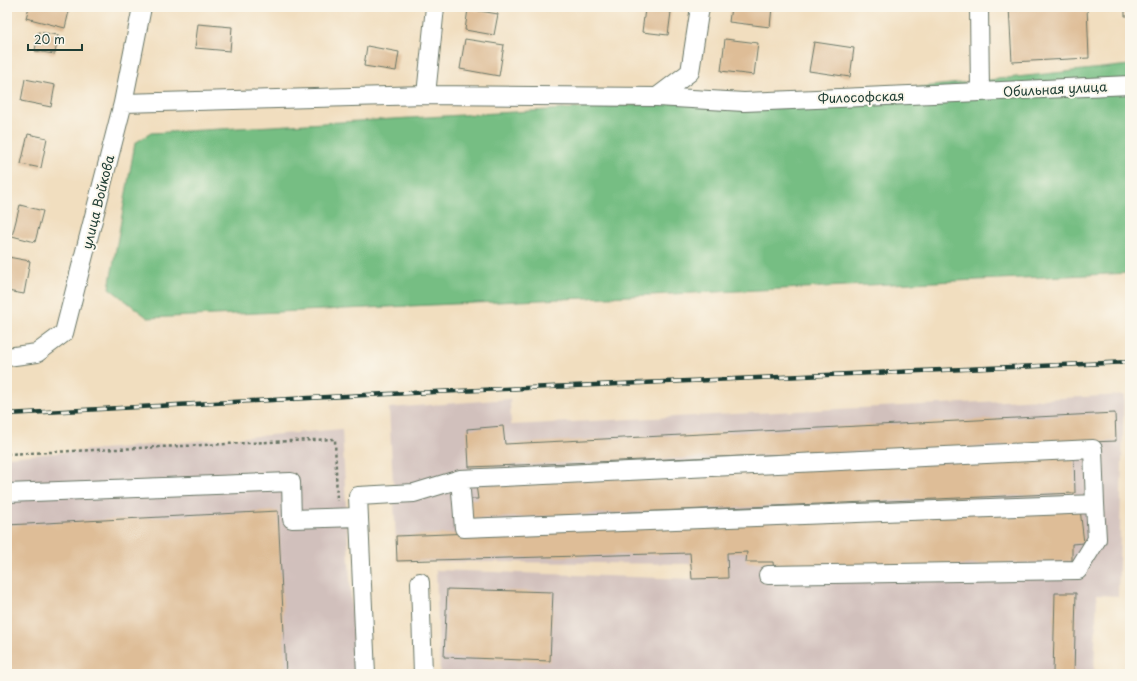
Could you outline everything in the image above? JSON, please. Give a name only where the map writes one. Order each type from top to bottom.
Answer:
[{"type":"street","name":"улица Войкова","points":[[7,357],[37,353],[64,333],[123,103],[142,7]]},
{"type":"street","points":[[426,95],[435,7]]},
{"type":"street","points":[[657,97],[690,72],[700,7]]},
{"type":"street","points":[[979,7],[980,92]]},
{"type":"street","name":"Обильная улица","points":[[980,92],[1130,85]]},
{"type":"street","name":"Философская","points":[[123,103],[426,95],[657,97],[744,102],[980,92]]},
{"type":"street","points":[[366,674],[358,496],[414,493],[460,479],[1093,449],[1097,539],[1078,570],[768,575]]},
{"type":"street","points":[[460,479],[464,528],[1095,504]]},
{"type":"street","points":[[7,493],[290,482],[292,519],[358,516]]},
{"type":"street","points":[[420,582],[423,674]]},
{"type":"path","points":[[7,454],[335,440],[338,517]]},
{"type":"shaded area","points":[[1124,395],[1118,596],[1097,595],[1094,674],[440,674],[436,570],[691,579],[691,564],[397,561],[389,408],[510,399],[511,425]]},
{"type":"shaded area","points":[[342,429],[355,674],[7,674],[7,457]]},
{"type":"green space","points":[[1130,65],[1130,273],[148,318],[109,288],[135,143],[151,133],[894,90]]},
{"type":"building","points":[[29,7],[70,7],[65,28],[26,18]]},
{"type":"building","points":[[731,7],[772,7],[770,27],[729,22]]},
{"type":"building","points":[[1009,7],[1087,7],[1089,58],[1012,62]]},
{"type":"building","points":[[1125,7],[1130,7],[1130,16],[1125,16]]},
{"type":"building","points":[[468,9],[498,14],[494,35],[465,30]]},
{"type":"building","points":[[645,9],[671,12],[668,35],[642,32]]},
{"type":"building","points":[[198,24],[232,27],[230,51],[195,48]]},
{"type":"building","points":[[38,32],[58,35],[55,54],[35,51]]},
{"type":"building","points":[[465,39],[504,45],[499,76],[460,69]]},
{"type":"building","points":[[725,39],[758,43],[754,75],[721,71]]},
{"type":"building","points":[[814,42],[854,48],[850,77],[809,71]]},
{"type":"building","points":[[367,46],[399,52],[396,71],[364,66]]},
{"type":"building","points":[[25,79],[55,85],[51,107],[21,101]]},
{"type":"building","points":[[28,134],[47,138],[41,168],[21,164]]},
{"type":"building","points":[[20,205],[43,211],[35,242],[12,236]]},
{"type":"building","points":[[8,257],[30,261],[24,294],[7,291]]},
{"type":"building","points":[[1115,413],[1116,441],[469,467],[467,429],[503,426],[505,444]]},
{"type":"building","points":[[1074,456],[1075,493],[471,519],[470,499],[478,499],[476,485]]},
{"type":"building","points":[[1080,509],[1084,543],[1072,544],[1072,561],[774,572],[773,562],[746,562],[747,552],[727,553],[728,578],[692,579],[690,553],[397,561],[396,536]]},
{"type":"building","points":[[278,511],[286,674],[7,674],[7,525]]},
{"type":"building","points":[[447,589],[553,592],[550,661],[444,657]]},
{"type":"building","points":[[1055,593],[1076,593],[1074,674],[1053,674]]},
{"type":"railway","points":[[7,414],[365,395],[1130,362]]}]
